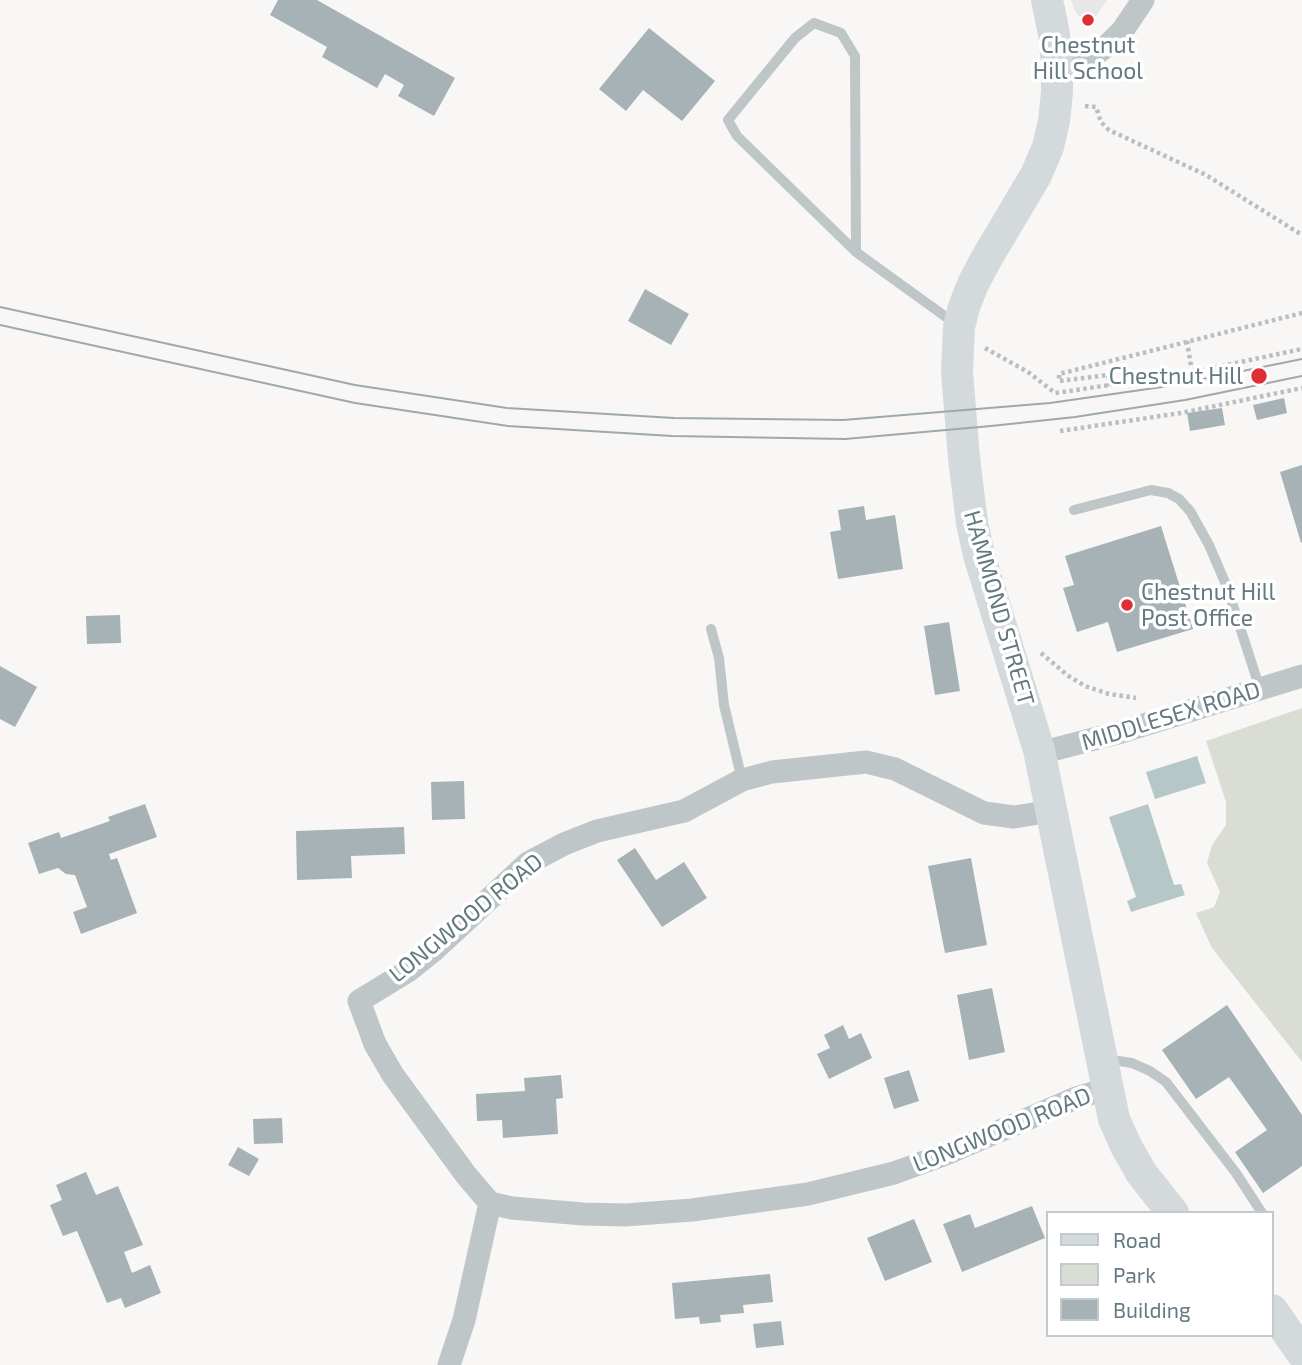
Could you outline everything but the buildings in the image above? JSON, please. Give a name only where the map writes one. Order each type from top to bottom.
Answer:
[{"type":"street","name":"HAMMOND STREET","points":[[1047,0],[1055,34],[1057,64],[1057,92],[1048,147],[1031,185],[972,284],[959,327],[957,372],[964,458],[979,555],[1040,753],[1114,1119],[1142,1174],[1171,1211]]},
{"type":"street","points":[[1057,64],[1091,57],[1107,47],[1123,30],[1143,0]]},
{"type":"street","name":"MIDDLESEX ROAD","points":[[1040,753],[1121,732],[1302,676]]},
{"type":"street","name":"LONGWOOD ROAD","points":[[1052,811],[1014,817],[984,813],[895,769],[866,762],[772,772],[742,780],[684,811],[597,831],[528,863],[433,951],[408,971],[359,1001],[375,1044],[393,1075],[466,1175],[490,1203],[560,1212],[625,1215],[692,1210],[807,1194],[894,1173],[946,1154],[1076,1098],[1106,1089]]},
{"type":"street","points":[[449,1365],[464,1320],[490,1203]]},
{"type":"street","points":[[1274,1313],[1302,1353]]},
{"type":"lane","points":[[856,252],[855,56],[841,33],[814,23],[795,37],[728,120],[737,136],[856,252],[959,327]]},
{"type":"lane","points":[[1074,510],[1151,490],[1168,493],[1179,499],[1190,512],[1214,556],[1227,587],[1260,690]]},
{"type":"lane","points":[[711,629],[719,658],[724,705],[742,780]]},
{"type":"lane","points":[[1101,1058],[1132,1063],[1150,1070],[1166,1082],[1229,1164],[1261,1211]]},
{"type":"path","points":[[1081,105],[1097,107],[1101,122],[1113,132],[1206,175],[1302,235]]},
{"type":"path","points":[[1110,386],[1108,376],[1059,381],[1059,374],[1302,313]]},
{"type":"path","points":[[1187,341],[1192,372]]},
{"type":"path","points":[[987,348],[1028,372],[1055,393],[1192,372],[1302,349]]},
{"type":"path","points":[[1060,431],[1181,413],[1302,388]]},
{"type":"path","points":[[1039,650],[1067,675],[1085,686],[1109,694],[1136,698]]},
{"type":"shaded area","name":"Chestnut Hill School","points":[[1071,0],[1107,0],[1089,27],[1076,13]]},
{"type":"shaded area","points":[[1197,756],[1206,783],[1155,799],[1146,772]]},
{"type":"shaded area","points":[[1148,804],[1174,885],[1181,884],[1185,895],[1131,912],[1127,901],[1136,897],[1109,817]]},
{"type":"green space","points":[[1302,708],[1302,1062],[1212,948],[1196,913],[1214,907],[1220,892],[1207,863],[1212,845],[1226,825],[1226,802],[1206,741]]},
{"type":"tram line","points":[[0,307],[355,385],[507,408],[674,418],[843,420],[1050,403],[1169,386],[1302,359]]},
{"type":"tram line","points":[[0,325],[355,403],[508,426],[672,436],[845,439],[991,426],[1075,417],[1185,400],[1302,376]]},
{"type":"place","name":"Chestnut Hill School","points":[[1088,20]]},
{"type":"place","name":"Chestnut Hill","points":[[1259,376]]},
{"type":"place","name":"Chestnut Hill Post Office","points":[[1127,605]]}]
